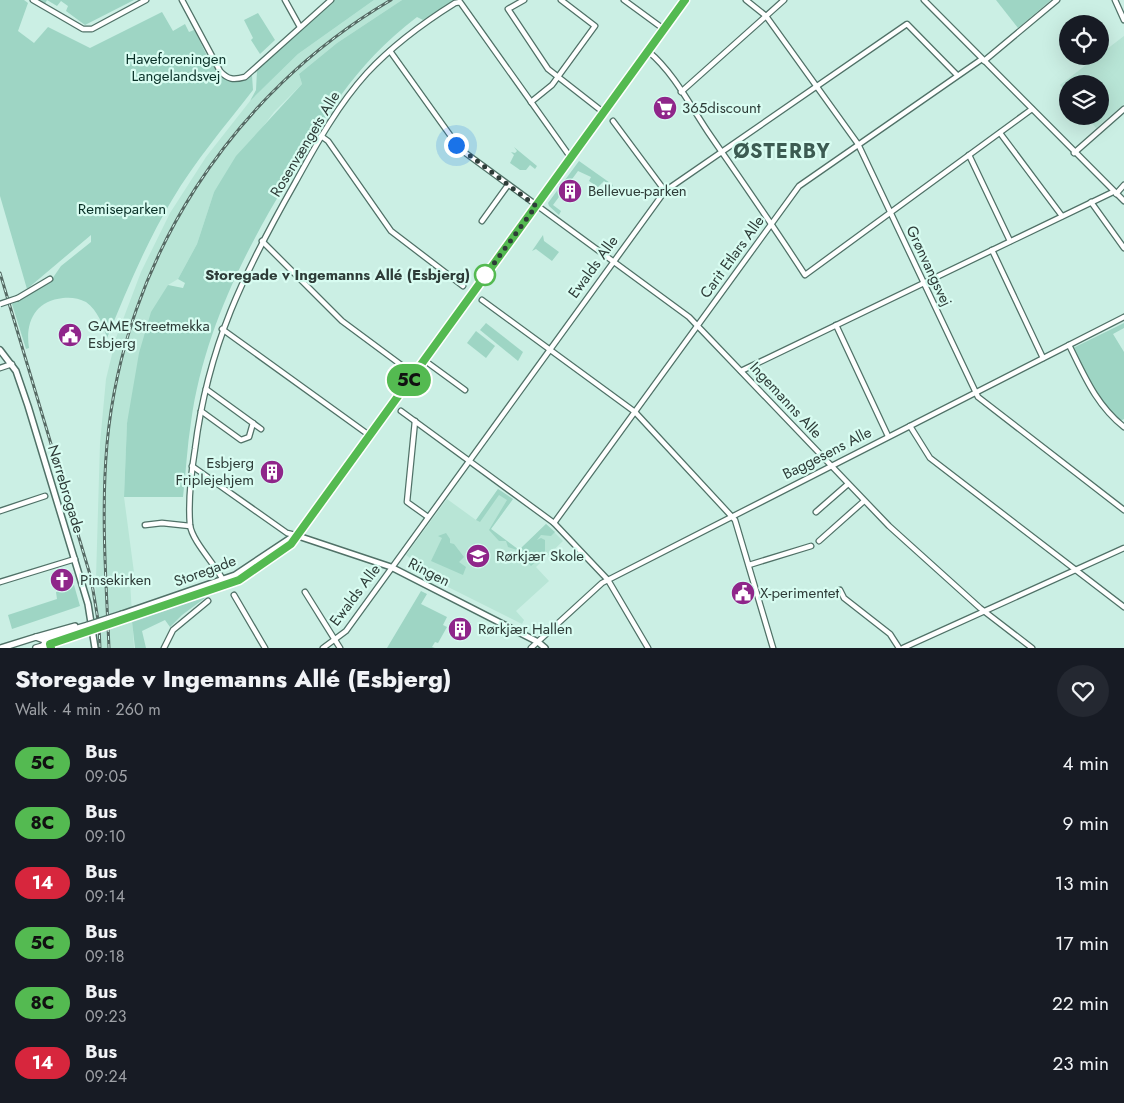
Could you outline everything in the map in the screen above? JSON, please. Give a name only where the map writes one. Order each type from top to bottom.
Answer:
[{"type":"main road","points":[[1,647],[33,638],[44,639],[51,646]]},
{"type":"street","points":[[33,0],[83,29],[92,29],[146,0]]},
{"type":"street","points":[[182,0],[220,71],[224,76],[234,80],[245,77],[331,0]]},
{"type":"street","points":[[285,0],[300,27]]},
{"type":"street","points":[[524,0],[508,9],[548,69],[603,112]]},
{"type":"street","points":[[531,102],[558,78],[595,26],[561,0]]},
{"type":"street","points":[[624,0],[665,30]]},
{"type":"street","name":"Storegade","points":[[44,639],[239,580],[291,544],[295,535],[603,112],[649,52],[685,0]]},
{"type":"street","name":"Grønvangsvej","points":[[746,0],[766,16],[858,144],[980,399],[1124,510]]},
{"type":"street","points":[[681,92],[784,0]]},
{"type":"street","points":[[924,0],[1124,202]]},
{"type":"street","name":"Carit Etlars Alle","points":[[554,523],[799,186],[956,75],[983,60],[1057,0]]},
{"type":"street","points":[[1115,0],[1124,20]]},
{"type":"street","name":"Rosenvængets Alle","points":[[190,526],[192,466],[201,411],[222,329],[239,288],[262,241],[322,136],[352,91],[390,51],[422,24],[455,3],[462,3],[571,158]]},
{"type":"street","name":"Ewalds Alle","points":[[322,648],[336,640],[346,631],[665,191],[907,24],[956,75]]},
{"type":"street","name":"Ingemanns Alle","points":[[390,51],[460,149],[698,325],[864,501],[984,612],[1032,648]]},
{"type":"street","points":[[649,52],[658,60],[681,92],[771,223],[804,275],[1032,110]]},
{"type":"street","points":[[1074,152],[1124,109]]},
{"type":"street","points":[[613,121],[665,191]]},
{"type":"street","points":[[1000,133],[1062,216]]},
{"type":"street","points":[[322,136],[390,231],[463,286]]},
{"type":"street","points":[[969,155],[1010,241]]},
{"type":"street","points":[[741,371],[1091,202],[1114,193],[1124,185]]},
{"type":"street","points":[[482,221],[508,186]]},
{"type":"street","points":[[1091,202],[1124,248]]},
{"type":"street","points":[[262,241],[342,321],[404,367]]},
{"type":"street","points":[[992,250],[1043,358]]},
{"type":"street","points":[[0,304],[18,298],[50,279]]},
{"type":"street","points":[[482,300],[635,412],[735,520],[773,648]]},
{"type":"street","name":"Baggesens Alle","points":[[531,648],[602,583],[1124,317]]},
{"type":"street","points":[[836,325],[888,436]]},
{"type":"street","points":[[222,329],[369,435]]},
{"type":"street","points":[[1069,345],[1097,400],[1106,412],[1123,424]]},
{"type":"street","name":"Nørrebrogade","points":[[0,350],[12,364],[25,397],[90,615],[94,648]]},
{"type":"street","points":[[424,360],[465,390]]},
{"type":"street","points":[[0,368],[12,364]]},
{"type":"street","points":[[206,389],[261,429]]},
{"type":"street","points":[[201,411],[241,440],[249,437],[253,423]]},
{"type":"street","points":[[401,411],[554,523],[608,580],[648,648]]},
{"type":"street","points":[[415,421],[407,502],[428,517]]},
{"type":"street","points":[[910,426],[930,458],[1124,607]]},
{"type":"street","points":[[192,466],[287,533],[295,535]]},
{"type":"street","points":[[816,512],[848,484]]},
{"type":"street","points":[[0,502],[1,510],[45,496]]},
{"type":"street","points":[[818,541],[864,501]]},
{"type":"street","points":[[145,524],[162,523],[190,526],[223,580]]},
{"type":"street","name":"Storegade","points":[[122,616],[242,572],[295,535]]},
{"type":"street","name":"Ringen","points":[[295,535],[391,567],[538,642],[544,648]]},
{"type":"street","points":[[749,565],[811,546]]},
{"type":"street","points":[[840,590],[844,598],[890,634],[901,648],[1124,548]]},
{"type":"street","points":[[0,582],[74,559]]},
{"type":"street","points":[[304,592],[340,648]]},
{"type":"street","points":[[234,595],[265,648]]},
{"type":"street","points":[[164,648],[173,630],[208,601]]},
{"type":"street","name":"Storegade","points":[[33,638],[64,628],[88,627]]},
{"type":"street","name":"Storegade","points":[[41,647],[51,646],[88,627]]},
{"type":"street","points":[[41,647],[44,639]]},
{"type":"shaded area","points":[[374,0],[402,0],[337,43],[299,74],[302,84],[274,112],[214,192],[197,244],[178,279],[168,285],[127,423],[124,497],[135,580],[130,581],[134,648],[98,648],[95,612],[100,443],[106,379],[116,338],[141,272],[170,213],[206,157],[250,101],[298,54]]},
{"type":"shaded area","points":[[1124,36],[1124,104],[1109,117],[1109,75],[1073,75],[1086,65],[1109,65],[1109,47]]},
{"type":"shaded area","name":"Rørkjær Skole","points":[[498,489],[513,499],[491,529],[519,550],[546,524],[563,541],[536,567],[549,581],[516,611],[524,620],[522,624],[424,575],[416,569],[414,561],[406,555],[447,499],[476,520]]},
{"type":"green space","points":[[0,0],[24,0],[28,3],[18,31],[34,43],[48,27],[90,48],[162,12],[173,31],[185,24],[189,32],[194,30],[210,61],[223,77],[231,81],[241,80],[252,75],[253,90],[190,171],[163,216],[137,268],[107,338],[100,318],[86,302],[72,298],[63,298],[45,303],[34,314],[29,330],[29,348],[26,349],[12,304],[50,282],[61,266],[91,242],[91,235],[27,289],[0,196]]},
{"type":"green space","points":[[39,0],[47,0],[45,4]]},
{"type":"green space","points":[[47,0],[134,0],[85,25],[66,11],[68,6],[61,1],[57,6]]},
{"type":"green space","points":[[334,0],[374,0],[298,54],[250,101],[256,90],[257,70]]},
{"type":"green space","points":[[402,0],[455,0],[423,20],[417,17],[374,55],[357,74],[327,115],[253,241],[214,328],[205,359],[191,422],[183,497],[124,497],[127,423],[139,353],[151,312],[168,285],[183,288],[185,283],[178,279],[197,244],[214,192],[236,156],[302,84],[299,74],[337,43]]},
{"type":"green space","points":[[996,0],[1051,0],[1018,28]]},
{"type":"green space","points":[[258,13],[275,40],[260,54],[251,40],[253,38],[244,20]]},
{"type":"green space","points":[[514,147],[537,166],[535,169],[530,165],[526,170],[520,170],[510,163],[514,155],[511,152],[515,153],[517,151]]},
{"type":"green space","points":[[579,161],[613,185],[612,187],[604,181],[598,187],[589,181],[591,177],[578,171],[553,205],[561,211],[559,215],[548,203]]},
{"type":"green space","points":[[543,235],[544,241],[559,252],[552,261],[536,249],[532,251]]},
{"type":"green space","points":[[486,323],[523,352],[518,361],[480,330]]},
{"type":"green space","points":[[1124,323],[1124,328],[1113,334],[1124,352],[1124,419],[1120,421],[1100,400],[1073,348]]},
{"type":"green space","points":[[476,331],[495,346],[486,358],[467,343]]},
{"type":"green space","points":[[498,489],[513,499],[491,529],[519,550],[546,524],[555,532],[551,536],[541,535],[537,540],[541,538],[545,540],[545,553],[531,566],[524,558],[529,554],[508,547],[506,541],[499,541],[489,530],[507,500],[499,495],[480,522],[476,520]]},
{"type":"green space","points":[[446,533],[450,543],[454,544],[464,557],[459,562],[466,567],[463,575],[431,561],[442,538],[438,536]]},
{"type":"green space","points":[[74,585],[80,606],[12,629],[8,615],[57,599],[56,592]]},
{"type":"green space","points":[[421,591],[427,594],[421,604],[447,617],[443,625],[447,627],[438,643],[435,642],[432,647],[435,648],[387,648]]},
{"type":"green space","points":[[204,597],[170,627],[165,620],[142,631],[146,648],[135,648],[132,621]]},
{"type":"railway","points":[[109,648],[104,520],[107,444],[118,376],[136,310],[162,247],[196,188],[236,133],[282,83],[334,38],[391,0]]},
{"type":"railway","points":[[0,273],[91,578],[99,626],[100,648]]},
{"type":"bus line","name":"5C","points":[[51,648],[50,644],[88,629],[239,580],[291,544],[295,535],[685,0]]},
{"type":"place","name":"365discount","points":[[665,108]]},
{"type":"place","name":"Bellevue-parken","points":[[570,191]]},
{"type":"place","name":"Storegade v Ingemanns Allé (Esbjerg)","points":[[485,275]]},
{"type":"place","name":"GAME Streetmekka Esbjerg","points":[[70,335]]},
{"type":"place","name":"Esbjerg Friplejehjem","points":[[272,472]]},
{"type":"place","name":"Rørkjær Skole","points":[[478,556]]},
{"type":"place","name":"Pinsekirken","points":[[62,580]]},
{"type":"place","name":"X-perimentet","points":[[743,593]]},
{"type":"place","name":"Rørkjær Hallen","points":[[460,629]]},
{"type":"district","name":"ØSTERBY","points":[[782,151]]},
{"type":"route","points":[[456,145],[536,206],[482,280],[485,275]]},
{"type":"park label","name":"Haveforeningen Langelandsvej","points":[[176,68]]},
{"type":"park label","name":"Remiseparken","points":[[122,209]]}]
